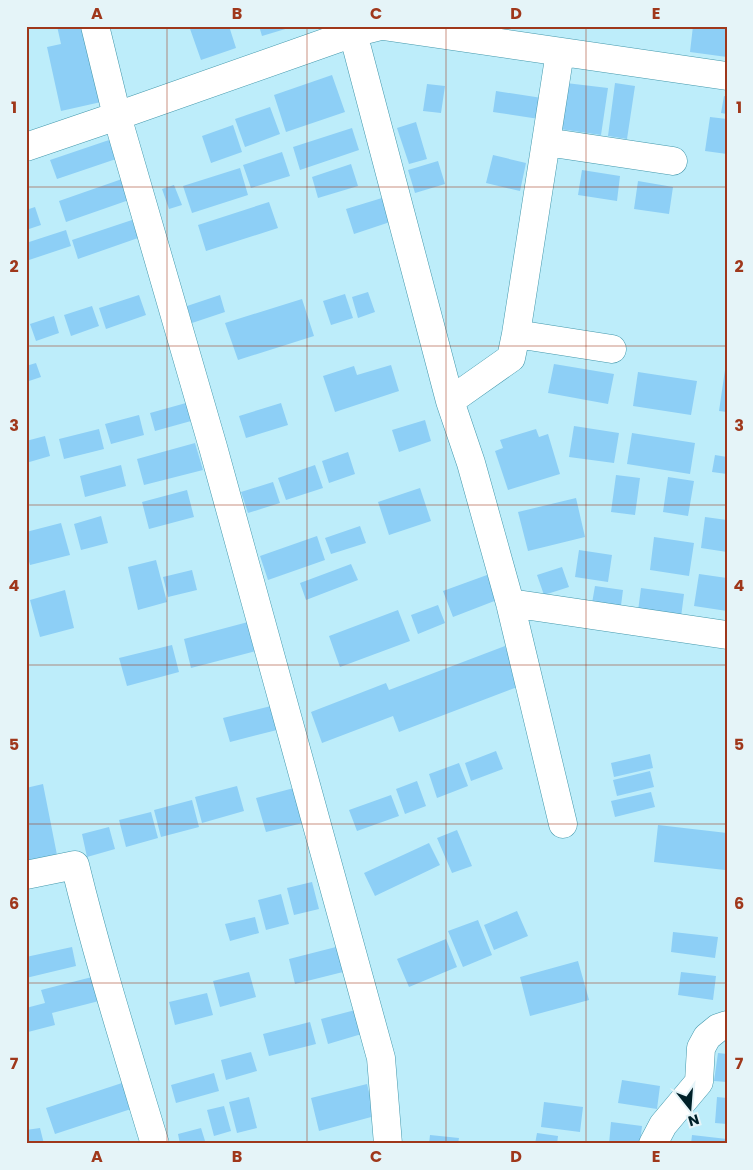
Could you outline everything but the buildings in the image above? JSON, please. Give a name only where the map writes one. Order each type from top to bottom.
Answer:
[{"type":"street","points":[[95,26],[117,116],[213,447],[381,1058],[388,1144]]},
{"type":"street","points":[[26,147],[352,33],[382,26],[547,42],[727,76]]},
{"type":"street","points":[[352,33],[450,401],[471,464],[510,603],[563,824]]},
{"type":"street","points":[[450,401],[511,358],[546,142],[547,42]]},
{"type":"street","points":[[546,142],[673,161]]},
{"type":"street","points":[[516,334],[612,349]]},
{"type":"street","points":[[510,603],[727,635]]},
{"type":"street","points":[[26,875],[75,865],[111,1000],[155,1144]]},
{"type":"street","points":[[653,1144],[663,1125],[699,1082],[701,1048],[707,1038],[718,1028],[727,1025]]}]
